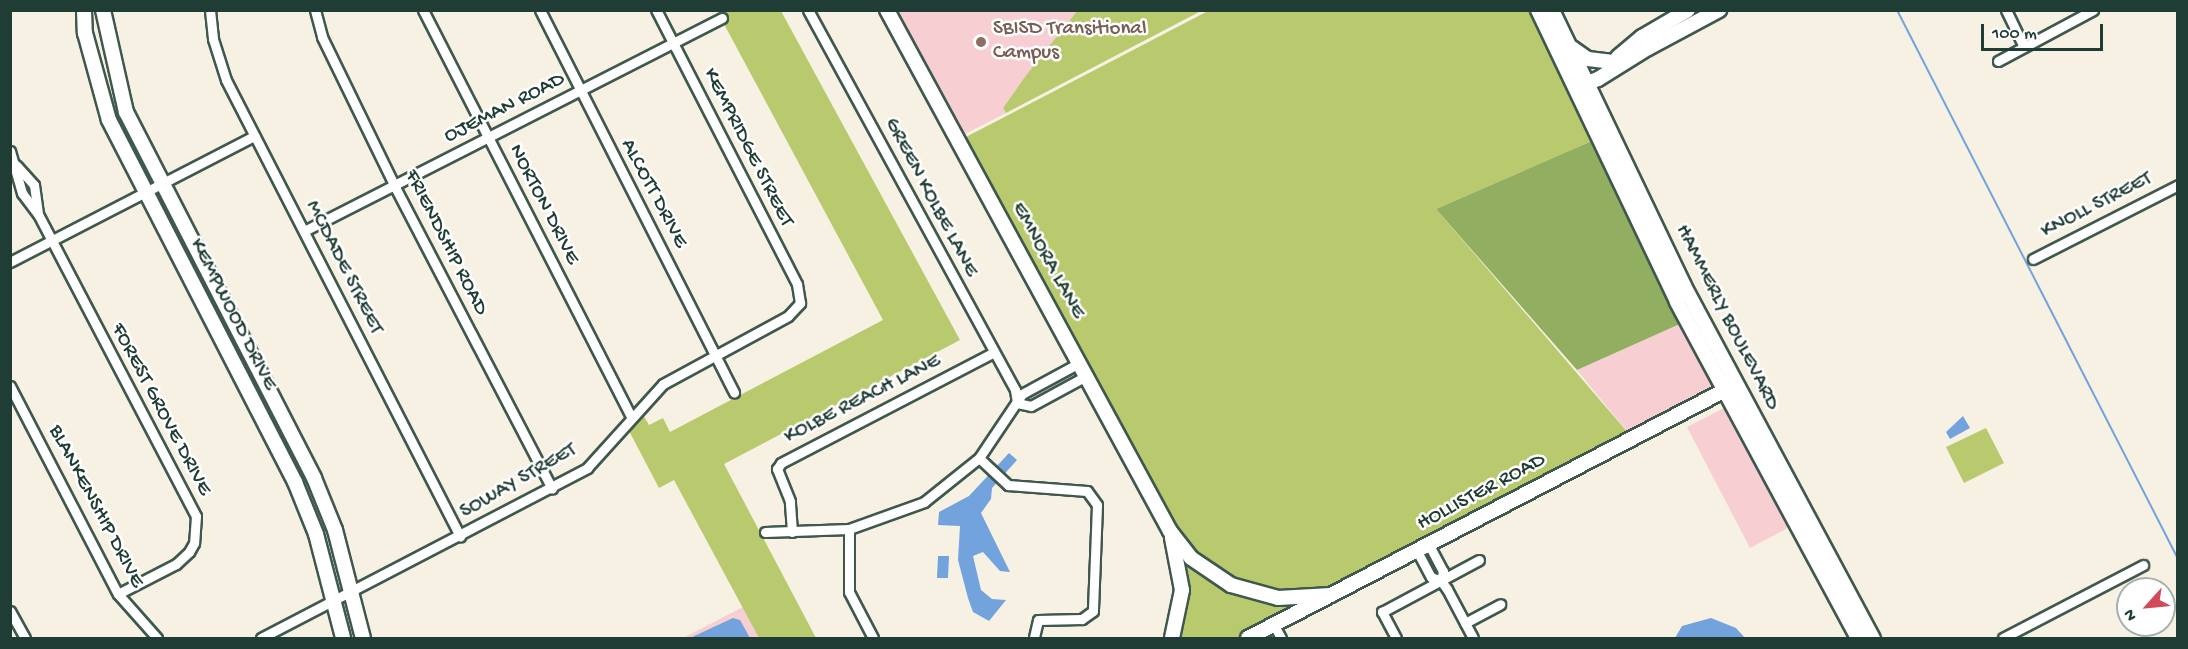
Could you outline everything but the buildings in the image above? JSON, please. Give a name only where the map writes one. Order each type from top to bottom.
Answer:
[{"type":"main road","name":"KEMPWOOD DRIVE","points":[[84,10],[96,74],[109,120],[302,499],[335,598],[344,639]]},
{"type":"main road","name":"KEMPWOOD DRIVE","points":[[103,10],[126,112],[161,186],[320,493],[352,590],[363,639]]},
{"type":"main road","name":"EMNORA LANE","points":[[887,10],[1170,531],[1191,558],[1232,585],[1278,597],[1331,595]]},
{"type":"main road","name":"HAMMERLY BOULEVARD","points":[[1538,10],[1585,83]]},
{"type":"main road","name":"HAMMERLY BOULEVARD","points":[[1552,10],[1730,388],[1850,612],[1858,639]]},
{"type":"main road","points":[[1585,83],[1642,37],[1688,10]]},
{"type":"main road","points":[[1585,83],[1598,79],[1647,48],[1719,10]]},
{"type":"main road","points":[[1569,46],[1586,58],[1611,62]]},
{"type":"main road","points":[[96,74],[116,70]]},
{"type":"main road","points":[[202,304],[219,297]]},
{"type":"main road","name":"HOLLISTER ROAD","points":[[1248,639],[1730,388]]},
{"type":"main road","points":[[254,403],[271,396]]},
{"type":"main road","points":[[302,499],[320,493]]},
{"type":"main road","name":"EMNORA LANE","points":[[1170,531],[1182,590],[1172,639]]},
{"type":"main road","name":"HAMMERLY BOULEVARD","points":[[1850,612],[1873,639]]},
{"type":"street","name":"MCDADE STREET","points":[[210,10],[213,39],[226,80],[460,536]]},
{"type":"street","name":"FRIENDSHIP ROAD","points":[[315,10],[321,37],[395,187],[552,489]]},
{"type":"street","name":"NORTON DRIVE","points":[[423,10],[631,416]]},
{"type":"street","name":"ALCOTT DRIVE","points":[[540,10],[579,91],[715,352],[734,393]]},
{"type":"street","name":"KEMPRIDGE STREET","points":[[656,10],[797,284],[800,303]]},
{"type":"street","name":"GREEN KOLBE LANE","points":[[808,10],[1015,390],[1017,403]]},
{"type":"street","points":[[2006,10],[2024,47]]},
{"type":"street","points":[[1998,61],[2093,10]]},
{"type":"street","name":"OJEMAN ROAD","points":[[304,231],[395,187],[722,18]]},
{"type":"street","points":[[10,262],[254,136]]},
{"type":"street","name":"FOREST GROVE DRIVE","points":[[12,157],[34,185],[38,214]]},
{"type":"street","name":"FOREST GROVE DRIVE","points":[[12,157],[22,193],[38,214],[196,516],[194,543],[189,552],[176,564],[118,594]]},
{"type":"street","name":"KNOLL STREET","points":[[2033,259],[2178,185]]},
{"type":"street","name":"SOWAY STREET","points":[[261,639],[335,598],[552,489],[587,468],[631,416],[663,384],[715,352],[788,315],[800,303]]},
{"type":"street","name":"KOLBE REACH LANE","points":[[792,532],[790,501],[777,469],[781,463],[994,352]]},
{"type":"street","points":[[1017,403],[1031,406],[1082,369]]},
{"type":"street","points":[[765,532],[849,529],[924,502],[982,462],[1022,394],[1082,369]]},
{"type":"street","name":"BLANKENSHIP DRIVE","points":[[10,386],[118,594],[157,639]]},
{"type":"street","points":[[982,462],[1005,483],[1087,491],[1097,505],[1093,611],[1082,619],[1038,620],[1034,639]]},
{"type":"street","points":[[849,529],[849,591],[873,639]]},
{"type":"street","points":[[1423,548],[1431,577],[1441,580]]},
{"type":"street","points":[[1423,548],[1443,571],[1441,580],[1473,639]]},
{"type":"street","points":[[1396,639],[1382,612],[1479,560]]},
{"type":"street","points":[[2003,639],[2143,565]]},
{"type":"street","points":[[1465,623],[1500,604]]},
{"type":"street","points":[[10,611],[25,639]]},
{"type":"street","points":[[1274,625],[1281,639]]},
{"type":"shaded area","name":"SBISD Transitional Campus","points":[[892,11],[1077,11],[1003,108],[1006,113],[961,136]]},
{"type":"shaded area","points":[[1682,323],[1713,382],[1711,389],[1629,434],[1577,370]]},
{"type":"shaded area","points":[[1724,408],[1788,528],[1750,548],[1687,427]]},
{"type":"shaded area","points":[[743,607],[759,638],[683,638]]},
{"type":"green space","points":[[717,11],[781,11],[960,340],[724,464],[816,638],[759,638],[674,480],[659,488],[628,429],[642,413],[649,425],[663,418],[670,432],[883,320]]},
{"type":"green space","points":[[1077,11],[1201,11],[1006,113],[1003,108]]},
{"type":"green space","points":[[1208,11],[1532,11],[1594,140],[1436,209],[1629,434],[1332,586],[1304,591],[1270,590],[1240,581],[1207,564],[1187,545],[964,138]]},
{"type":"green space","points":[[1594,140],[1682,323],[1577,370],[1436,209]]},
{"type":"green space","points":[[1986,428],[2004,463],[1964,483],[1946,447]]},
{"type":"green space","points":[[1187,561],[1211,577],[1299,604],[1237,638],[1175,638],[1184,563]]},
{"type":"water","points":[[1963,416],[1970,428],[1950,439],[1946,432]]},
{"type":"water","points":[[1009,453],[1017,460],[992,488],[991,499],[981,513],[1010,572],[1000,571],[983,552],[973,556],[981,590],[992,599],[1006,600],[989,621],[973,612],[968,598],[958,560],[960,526],[938,525],[939,512],[969,496]]},
{"type":"water","points":[[938,556],[949,556],[948,578],[937,578]]},
{"type":"water","points":[[733,618],[740,620],[750,638],[690,638]]},
{"type":"water","points":[[1711,618],[1736,628],[1745,638],[1675,638],[1682,626]]},
{"type":"waterway","points":[[1897,10],[2178,559]]},
{"type":"place","name":"SBISD Transitional Campus","points":[[981,42]]}]
